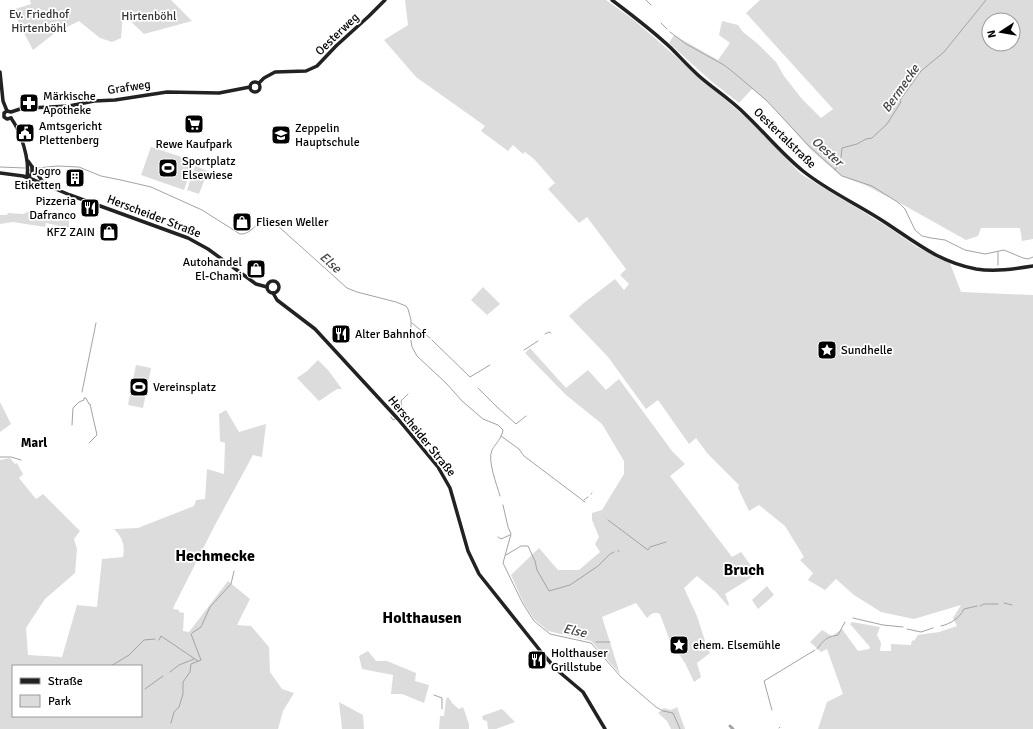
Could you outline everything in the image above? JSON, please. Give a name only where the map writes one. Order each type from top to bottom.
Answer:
[{"type":"main road","name":"Oesterweg","points":[[318,65],[385,0]]},
{"type":"main road","name":"Oestertalstraße","points":[[612,0],[670,47],[698,74],[740,109],[803,171],[929,252],[977,269],[997,270],[1033,266]]},
{"type":"main road","name":"Grafweg","points":[[250,87],[252,90],[257,91],[260,88],[259,83],[264,78],[275,72],[306,71],[318,65]]},
{"type":"main road","points":[[0,72],[3,101],[7,111],[4,113],[4,117],[7,119],[11,118]]},
{"type":"main road","name":"Grafweg","points":[[7,111],[11,112],[20,109],[69,106],[94,101],[167,92],[220,94],[250,87],[253,82],[259,83]]},
{"type":"main road","points":[[11,112],[11,118],[17,128],[27,160],[27,177]]},
{"type":"main road","points":[[27,160],[44,184]]},
{"type":"main road","points":[[27,177],[32,174],[32,168]]},
{"type":"main road","name":"Herscheider Straße","points":[[0,173],[27,177],[70,195],[188,238],[208,249],[256,284],[267,287],[269,292],[273,293],[277,300],[315,329],[398,419],[438,468],[450,488],[468,551],[479,574],[538,649],[557,670],[583,692],[605,729]]},
{"type":"main road","name":"Herscheider Straße","points":[[267,287],[272,281],[278,283],[279,290],[273,293]]},
{"type":"green space","name":"Ev. Friedhof Hirtenböhl","points":[[30,0],[171,0],[192,21],[144,34],[123,14],[121,38],[112,42],[100,38],[79,21],[67,27],[65,25],[33,50],[12,10],[31,4]]},
{"type":"green space","points":[[405,0],[606,0],[634,20],[752,123],[801,174],[888,227],[917,247],[950,263],[961,292],[1033,295],[1033,729],[818,729],[827,702],[843,694],[827,649],[821,652],[810,642],[822,630],[832,636],[842,629],[858,651],[869,649],[870,647],[850,624],[852,622],[880,627],[877,635],[881,643],[880,651],[891,651],[891,644],[911,645],[912,640],[914,641],[918,635],[939,632],[957,626],[953,618],[961,605],[914,619],[881,612],[854,595],[836,579],[825,590],[808,580],[813,573],[800,560],[804,557],[785,526],[759,505],[749,511],[738,488],[739,485],[707,453],[696,438],[689,444],[658,400],[646,409],[608,357],[569,316],[615,279],[624,290],[629,284],[620,275],[626,269],[587,217],[579,223],[548,189],[555,183],[534,159],[525,152],[523,154],[513,145],[508,151],[481,131],[485,126],[416,77],[384,40],[408,25]]},
{"type":"green space","points":[[760,0],[1033,0],[1033,239],[1022,241],[1020,228],[981,228],[978,236],[966,240],[865,185],[841,176],[811,150],[769,103],[752,89],[739,103],[711,81],[669,43],[674,35],[718,60],[730,43],[719,35],[722,21],[738,25],[743,32],[758,44],[776,62],[784,76],[802,99],[821,118],[833,109],[746,13]]},
{"type":"green space","name":"Sportplatz Elsewiese","points":[[151,147],[194,161],[184,190],[141,175]]},
{"type":"green space","points":[[195,166],[208,171],[199,194],[187,190]]},
{"type":"green space","points":[[30,211],[50,218],[52,213],[69,218],[69,228],[46,223],[45,227],[13,222],[0,224],[0,215],[7,215],[8,213],[23,214]]},
{"type":"green space","points":[[483,287],[500,304],[487,315],[471,300]]},
{"type":"green space","points":[[530,348],[566,388],[588,370],[606,390],[619,379],[672,451],[685,464],[670,476],[732,557],[741,552],[757,574],[725,594],[729,604],[728,606],[716,592],[697,576],[684,588],[697,616],[710,653],[697,663],[701,677],[694,682],[685,663],[670,641],[660,614],[658,613],[651,614],[647,618],[636,603],[602,617],[620,674],[591,641],[548,631],[534,619],[524,604],[511,575],[539,548],[558,570],[579,570],[600,552],[595,544],[599,537],[592,520],[592,513],[602,510],[624,474],[624,461],[602,424],[566,395],[525,353]]},
{"type":"green space","points":[[318,360],[328,370],[342,389],[337,389],[319,401],[297,378]]},
{"type":"green space","name":"Vereinsplatz","points":[[136,365],[151,368],[143,408],[128,405]]},
{"type":"green space","points":[[0,402],[11,424],[0,432]]},
{"type":"green space","points":[[226,410],[239,432],[266,424],[262,457],[253,455],[215,525],[173,609],[184,613],[183,631],[189,632],[228,581],[250,599],[237,625],[251,626],[269,647],[270,672],[282,689],[294,693],[283,711],[278,729],[0,729],[0,460],[10,458],[15,464],[17,463],[23,474],[19,478],[36,499],[43,494],[80,531],[74,539],[77,549],[75,573],[45,599],[26,628],[28,655],[62,657],[77,605],[97,607],[102,559],[123,557],[123,542],[114,529],[138,528],[194,506],[196,500],[205,499],[207,469],[224,474],[225,443],[220,441],[219,414]]},
{"type":"green space","points":[[767,586],[774,595],[758,609],[752,600]]},
{"type":"green space","points":[[368,651],[376,661],[387,661],[416,673],[415,681],[429,685],[424,703],[402,694],[391,694],[393,675],[362,669],[359,656]]},
{"type":"green space","points":[[448,697],[459,709],[463,707],[469,724],[469,729],[439,729],[440,716],[444,716],[446,699]]},
{"type":"green space","points":[[339,702],[363,715],[364,729],[342,729]]},
{"type":"green space","points":[[677,707],[685,729],[671,729],[667,721],[658,713],[664,708],[671,710]]},
{"type":"green space","points":[[502,709],[515,722],[496,729],[488,729],[487,721],[483,720],[482,716]]},
{"type":"waterway","name":"Oester","points":[[646,0],[651,5]]},
{"type":"waterway","name":"Bermecke","points":[[841,157],[842,148],[872,138],[887,124],[901,102],[900,100],[921,71],[944,52],[986,0]]},
{"type":"waterway","name":"Oester","points":[[661,23],[667,29]]},
{"type":"waterway","name":"Oester","points":[[670,32],[686,44],[724,65],[733,72],[766,100],[809,146],[842,176],[872,186],[899,203],[905,209],[915,230],[922,236],[945,240],[965,250],[985,254],[1004,250],[1023,258],[1028,259],[1033,257]]},
{"type":"waterway","name":"Bermecke","points":[[835,170],[839,162]]},
{"type":"waterway","name":"Else","points":[[36,168],[58,166],[79,167],[101,176],[151,187],[202,210],[240,234],[250,231],[262,221],[266,220],[272,222],[347,288],[406,306],[411,320],[412,347],[417,356],[447,384],[462,401],[483,419],[498,425],[503,430],[491,454],[492,466],[500,496]]},
{"type":"waterway","name":"Else","points":[[0,167],[25,168]]},
{"type":"waterway","points":[[998,252],[998,265]]},
{"type":"waterway","points":[[82,392],[96,323]]},
{"type":"waterway","points":[[412,323],[430,338]]},
{"type":"waterway","points":[[545,334],[549,332],[551,333]]},
{"type":"waterway","points":[[432,340],[470,377],[490,365]]},
{"type":"waterway","points":[[524,350],[538,341]]},
{"type":"waterway","points":[[478,388],[516,424],[526,416]]},
{"type":"waterway","name":"Hechmecke","points":[[399,413],[402,410],[401,401],[408,394]]},
{"type":"waterway","points":[[72,425],[73,408],[79,402],[84,400],[84,398],[86,398],[90,404],[97,435],[89,443]]},
{"type":"waterway","name":"Hechmecke","points":[[391,417],[393,420],[395,419]]},
{"type":"waterway","points":[[501,436],[519,449],[524,456],[585,502]]},
{"type":"waterway","points":[[0,457],[11,457],[21,460]]},
{"type":"waterway","points":[[584,500],[588,497]]},
{"type":"waterway","name":"Else","points":[[503,505],[511,534],[503,563],[523,604],[534,621],[550,634],[591,643],[621,677],[656,707],[663,711],[673,713],[680,729]]},
{"type":"waterway","points":[[608,520],[648,550],[650,547],[666,542]]},
{"type":"waterway","points":[[498,537],[501,539],[510,535]]},
{"type":"waterway","points":[[506,555],[521,546],[528,546],[535,561],[537,570],[549,591],[570,585],[598,566],[614,552]]},
{"type":"waterway","name":"Hechmecke","points":[[192,633],[201,627],[210,607],[231,584],[234,571]]},
{"type":"waterway","points":[[1004,603],[1012,605]]},
{"type":"waterway","points":[[980,606],[984,604],[998,604]]},
{"type":"waterway","points":[[941,626],[954,620],[964,609],[977,606]]},
{"type":"waterway","points":[[853,618],[883,625],[903,627]]},
{"type":"waterway","points":[[817,649],[826,639],[838,635],[845,622]]},
{"type":"waterway","points":[[907,629],[921,632],[933,628]]},
{"type":"waterway","name":"Hechmecke","points":[[171,723],[174,712],[179,707],[183,694],[183,682],[190,672],[191,664],[201,660],[191,634]]},
{"type":"waterway","points":[[159,640],[161,636],[198,661]]},
{"type":"waterway","points":[[113,665],[129,655],[144,640],[155,639]]},
{"type":"waterway","points":[[596,642],[610,642]]},
{"type":"waterway","points":[[772,710],[764,681],[815,650]]},
{"type":"waterway","points":[[170,672],[179,665],[194,659]]},
{"type":"waterway","points":[[145,689],[163,676]]},
{"type":"waterway","points":[[434,695],[442,698],[442,709]]},
{"type":"waterway","points":[[730,726],[733,729]]},
{"type":"place","name":"Märkische Apotheke","points":[[29,103]]},
{"type":"place","name":"Rewe Kaufpark","points":[[194,124]]},
{"type":"place","name":"Amtsgericht Plettenberg","points":[[25,133]]},
{"type":"place","name":"Zeppelin Hauptschule","points":[[281,135]]},
{"type":"place","name":"Sportplatz Elsewiese","points":[[168,168]]},
{"type":"place","name":"Jogro Etiketten","points":[[75,178]]},
{"type":"place","name":"Pizzeria Dafranco","points":[[90,208]]},
{"type":"place","name":"Fliesen Weller","points":[[242,222]]},
{"type":"place","name":"KFZ ZAIN","points":[[109,232]]},
{"type":"place","name":"Autohandel El-Chami","points":[[256,269]]},
{"type":"place","name":"Alter Bahnhof","points":[[341,334]]},
{"type":"place","name":"Sundhelle","points":[[827,350]]},
{"type":"place","name":"Vereinsplatz","points":[[139,387]]},
{"type":"place","name":"ehem. Elsemühle","points":[[679,645]]},
{"type":"place","name":"Holthauser Grillstube","points":[[537,660]]},
{"type":"district","name":"Marl","points":[[34,442]]},
{"type":"district","name":"Hechmecke","points":[[215,555]]},
{"type":"district","name":"Bruch","points":[[744,569]]},
{"type":"district","name":"Holthausen","points":[[422,617]]},
{"type":"park label","name":"Hirtenböhl","points":[[149,16]]}]
